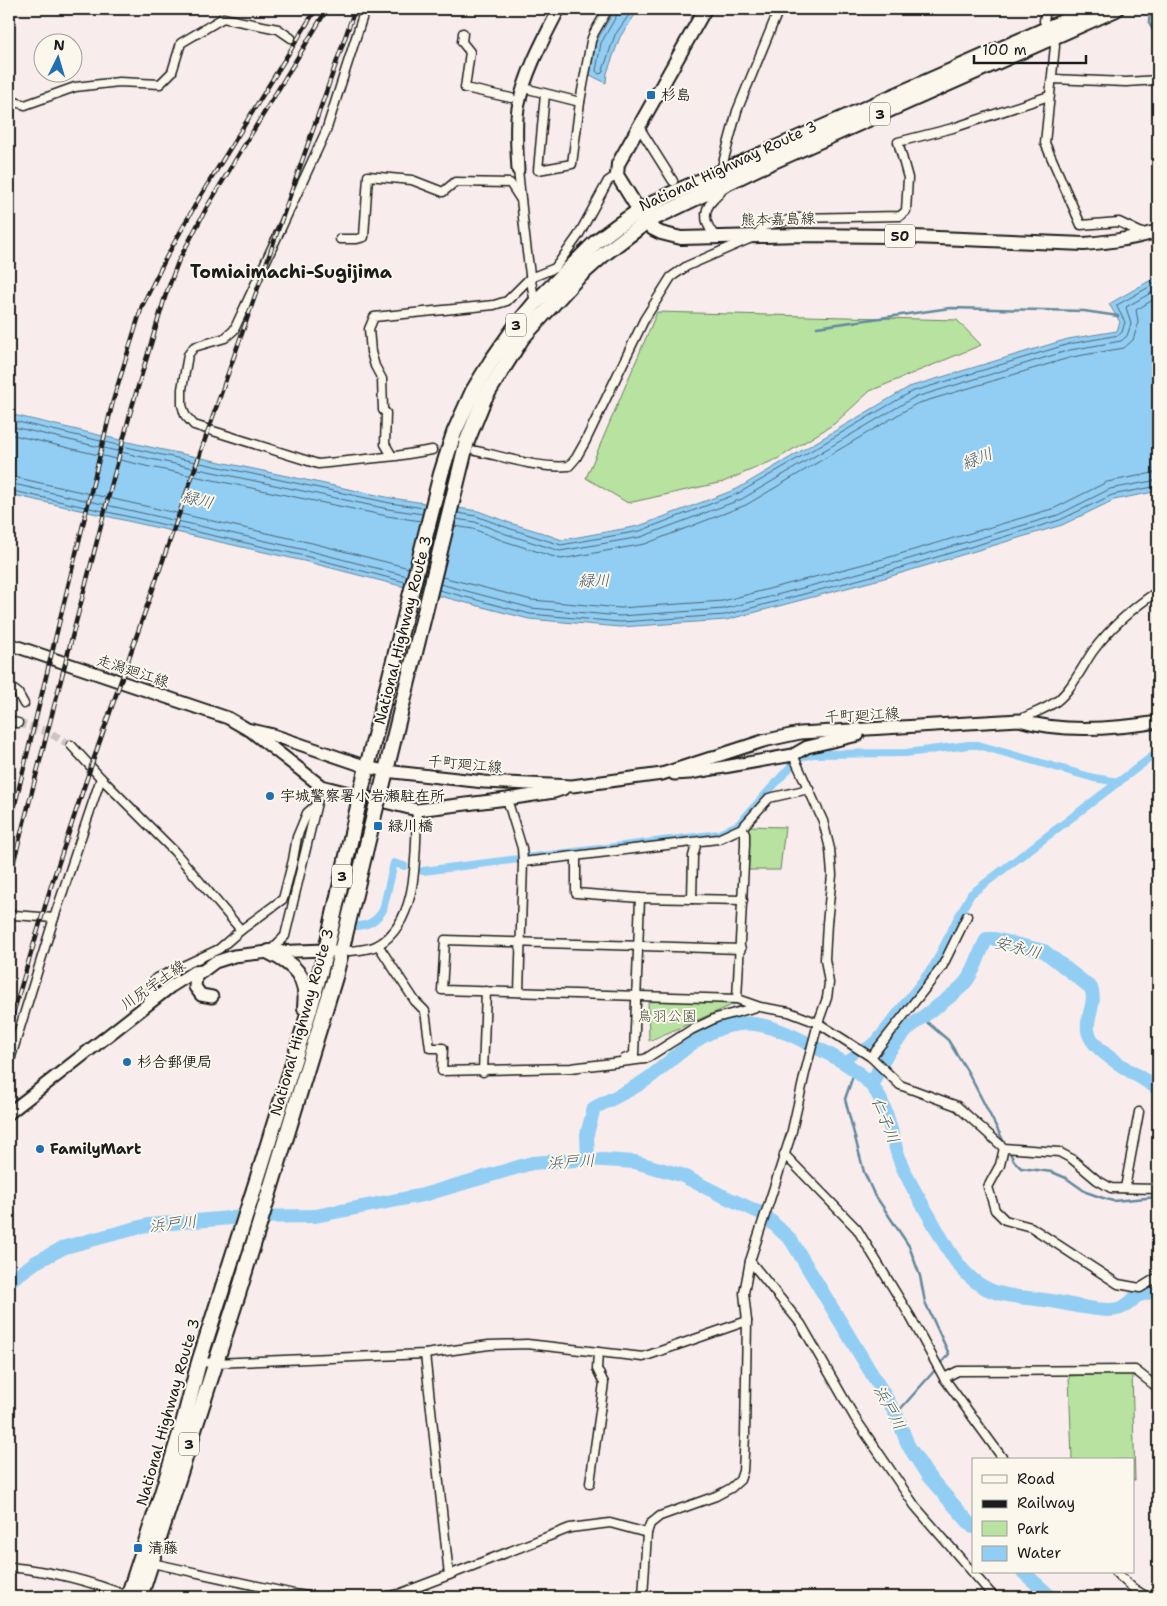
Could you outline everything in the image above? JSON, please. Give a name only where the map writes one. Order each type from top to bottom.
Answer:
[{"type":"highway","name":"National Highway Route 3","points":[[1051,32],[1092,9]]},
{"type":"highway","name":"National Highway Route 3","points":[[131,1597],[199,1362],[256,1183],[326,950],[368,762],[441,474],[454,434],[473,391],[492,360],[535,303],[597,241],[642,216],[722,178],[1051,32],[1116,9]]},
{"type":"highway","name":"National Highway Route 3","points":[[131,1597],[152,1563],[214,1363],[239,1291],[335,977],[467,441],[484,399],[522,338],[576,279],[642,216]]},
{"type":"highway","points":[[269,952],[291,964],[297,970],[305,988],[306,1003],[302,1031]]},
{"type":"main road","points":[[518,170],[517,120],[524,88],[537,53],[559,9]]},
{"type":"main road","points":[[616,176],[618,164],[705,9]]},
{"type":"main road","name":"熊本嘉島線","points":[[616,176],[642,216],[653,229],[681,238],[889,236],[1084,244],[1109,242],[1152,233]]},
{"type":"main road","name":"走潟廻江線","points":[[9,644],[228,718],[247,728],[321,786],[418,810]]},
{"type":"main road","name":"千町廻江線","points":[[386,767],[484,782],[572,786],[662,774],[770,739],[800,733],[1019,720],[1032,724],[1079,728],[1133,726],[1158,722]]},
{"type":"main road","name":"走潟廻江線","points":[[247,728],[386,767]]},
{"type":"main road","points":[[662,774],[690,773],[793,755],[807,747],[885,728]]},
{"type":"main road","name":"千町廻江線","points":[[418,810],[554,792],[572,786]]},
{"type":"main road","name":"川尻宇土線","points":[[9,1113],[170,987],[194,972],[203,971],[215,962],[234,956],[269,952],[326,950],[341,952]]},
{"type":"main road","points":[[203,971],[196,976],[195,987],[201,995],[212,997]]},
{"type":"street","points":[[365,9],[326,131],[234,330],[225,338],[194,347],[188,355],[182,389],[182,405],[185,415],[194,425],[318,464],[432,450]]},
{"type":"street","points":[[545,94],[538,170],[572,164],[580,102],[591,41],[594,32],[608,9]]},
{"type":"street","points":[[716,237],[710,230],[706,212],[708,206],[723,191],[722,178],[737,111],[779,9]]},
{"type":"street","points":[[1046,9],[1044,21],[1051,32],[1054,46],[1045,143],[1081,225],[1119,222],[1152,233]]},
{"type":"street","points":[[9,100],[25,105],[75,87],[119,82],[160,84],[172,72],[181,43],[222,18],[278,29],[292,38]]},
{"type":"street","points":[[463,33],[462,42],[470,52],[465,88],[510,98]]},
{"type":"street","points":[[1052,79],[1126,82],[1158,80]]},
{"type":"street","points":[[524,88],[580,102]]},
{"type":"street","points":[[476,451],[526,462],[559,467],[569,466],[585,442],[644,320],[671,277],[686,266],[712,253],[756,236],[762,226],[797,218],[900,216],[906,211],[908,178],[898,142],[953,128],[1049,96]]},
{"type":"street","points":[[639,126],[673,181]]},
{"type":"street","points":[[518,170],[530,278],[535,303]]},
{"type":"street","points":[[340,239],[364,237],[368,176],[412,180],[443,192],[455,182],[510,183],[521,200]]},
{"type":"street","points":[[392,456],[385,444],[386,413],[384,410],[382,379],[375,366],[371,352],[369,329],[374,317],[494,305],[507,301],[530,278],[555,268],[578,236],[608,181],[616,176]]},
{"type":"street","points":[[1019,720],[1057,701],[1078,677],[1094,651],[1114,627],[1144,601],[1158,592]]},
{"type":"street","points":[[9,686],[18,693],[24,704]]},
{"type":"street","points":[[9,721],[18,723]]},
{"type":"street","points":[[71,745],[174,851],[241,930]]},
{"type":"street","points":[[643,1597],[647,1532],[650,1524],[660,1516],[716,1496],[731,1488],[740,1480],[743,1471],[747,1321],[744,1293],[750,1261],[791,1135],[818,1023],[827,998],[829,983],[825,959],[832,876],[830,849],[823,821],[793,755]]},
{"type":"street","points":[[9,1062],[54,918],[101,778]]},
{"type":"street","points":[[269,952],[285,936],[321,786]]},
{"type":"street","points":[[523,862],[718,839],[742,828],[769,798],[809,789]]},
{"type":"street","points":[[507,799],[522,848],[523,862],[519,992]]},
{"type":"street","points":[[146,1006],[155,979],[219,949],[283,899],[297,837],[307,813],[315,806]]},
{"type":"street","points":[[341,952],[378,946],[403,919],[407,910],[413,881],[418,810]]},
{"type":"street","points":[[737,999],[741,949],[745,834],[742,828]]},
{"type":"street","points":[[692,899],[693,856],[697,842]]},
{"type":"street","points":[[576,857],[576,893],[640,898],[743,900]]},
{"type":"street","points":[[620,1062],[634,1055],[640,898]]},
{"type":"street","points":[[14,915],[54,918]]},
{"type":"street","points":[[871,1057],[942,967],[968,916]]},
{"type":"street","points":[[741,949],[445,940],[442,990],[737,999],[760,1007],[789,1012],[818,1023],[871,1057],[900,1085],[957,1106],[1004,1148],[1059,1152],[1072,1159],[1097,1180],[1111,1188],[1158,1189]]},
{"type":"street","points":[[378,946],[415,1001],[425,1011],[430,1048],[443,1048],[442,1072],[571,1068],[645,1059],[691,1030],[716,1018],[760,1007]]},
{"type":"street","points":[[483,1072],[486,991]]},
{"type":"street","points":[[1125,1188],[1139,1112]]},
{"type":"street","points":[[1004,1148],[1000,1165],[988,1187],[995,1210],[1005,1220],[1031,1227],[1118,1284],[1140,1288],[1158,1277]]},
{"type":"street","points":[[784,1154],[857,1229],[910,1316],[944,1378],[1003,1458]]},
{"type":"street","points":[[750,1261],[801,1324],[856,1418],[915,1506],[972,1572]]},
{"type":"street","points":[[199,1362],[214,1363],[425,1354],[488,1345],[524,1344],[643,1356],[747,1321]]},
{"type":"street","points":[[590,1484],[604,1383],[597,1369],[598,1352]]},
{"type":"street","points":[[425,1354],[449,1575]]},
{"type":"street","points":[[944,1378],[958,1371],[1136,1370],[1158,1388]]},
{"type":"street","points":[[385,1597],[399,1594],[570,1528],[610,1522],[647,1532]]},
{"type":"street","points":[[152,1563],[314,1597]]},
{"type":"street","points":[[9,1566],[38,1569],[80,1579],[131,1597]]},
{"type":"street","points":[[974,1574],[994,1597]]},
{"type":"street","points":[[1117,1574],[1134,1589],[1148,1597]]},
{"type":"green space","points":[[657,312],[957,320],[981,345],[870,391],[834,424],[779,458],[723,482],[628,503],[586,478]]},
{"type":"green space","points":[[749,826],[785,827],[780,870],[747,870]]},
{"type":"green space","name":"鳥羽公園","points":[[648,999],[739,1002],[649,1041]]},
{"type":"green space","points":[[1132,1373],[1135,1480],[1134,1458],[1072,1458],[1069,1376]]},
{"type":"water","points":[[615,9],[639,9],[620,37],[607,73],[606,83],[590,75],[596,42]]},
{"type":"water","name":"緑川","points":[[1158,276],[1158,491],[1114,500],[1062,525],[888,577],[726,620],[620,627],[529,619],[308,562],[9,494],[9,414],[154,448],[391,498],[478,511],[562,540],[639,526],[737,489],[909,387],[1068,339],[1117,331],[1120,322],[1109,304]]},
{"type":"waterway","points":[[1150,9],[1149,23],[1153,30],[1158,31]]},
{"type":"waterway","points":[[817,327],[950,308],[1084,311],[1118,316]]},
{"type":"waterway","points":[[802,757],[813,754],[906,753],[978,745],[1094,778],[1119,782]]},
{"type":"waterway","points":[[843,1062],[875,1040],[934,965],[971,894],[1158,752]]},
{"type":"waterway","points":[[423,871],[719,834],[739,824],[792,765]]},
{"type":"waterway","points":[[358,926],[370,923],[381,914],[394,863],[404,866]]},
{"type":"waterway","name":"安永川","points":[[872,1086],[884,1059],[895,1044],[915,1023],[947,1000],[964,984],[987,939],[995,939],[1044,951],[1091,988],[1093,999],[1088,1025],[1091,1038],[1097,1047],[1117,1063],[1158,1089]]},
{"type":"waterway","points":[[922,1018],[948,1040],[969,1074],[1006,1146]]},
{"type":"waterway","name":"仁子川","points":[[588,1159],[587,1134],[594,1108],[643,1082],[691,1044],[713,1031],[739,1024],[765,1026],[791,1035],[836,1058],[855,1070],[871,1084],[885,1109],[900,1161],[913,1188],[957,1263],[973,1280],[989,1290],[1012,1296],[1109,1310],[1124,1307],[1136,1296],[1158,1290]]},
{"type":"waterway","points":[[855,1070],[845,1099],[864,1172],[873,1192],[909,1246],[920,1276],[925,1302],[949,1354],[940,1364]]},
{"type":"waterway","points":[[1009,1151],[1014,1161],[1021,1168],[1052,1172],[1066,1178],[1086,1192],[1100,1197],[1113,1201],[1158,1197]]},
{"type":"waterway","name":"浜戸川","points":[[9,1281],[36,1262],[65,1247],[148,1225],[242,1217],[315,1216],[423,1195],[532,1163],[588,1159],[635,1162],[681,1175],[763,1214],[791,1240],[896,1414],[908,1445],[928,1476],[972,1526]]},
{"type":"waterway","points":[[896,1414],[936,1369]]},
{"type":"waterway","name":"浜戸川","points":[[1025,1574],[1051,1597]]},
{"type":"tunnel","points":[[432,450],[467,451]]},
{"type":"tunnel","points":[[18,723],[48,732],[71,745]]},
{"type":"railway","points":[[9,829],[113,401],[142,306],[198,200],[316,9]]},
{"type":"railway","points":[[9,880],[131,410],[165,297],[178,262],[207,207],[327,9]]},
{"type":"railway","points":[[9,1027],[52,883],[86,781],[355,9]]},
{"type":"place","name":"杉島","points":[[651,95]]},
{"type":"place","name":"宇城警察署小岩瀬駐在所","points":[[270,796]]},
{"type":"place","name":"緑川橋","points":[[378,826]]},
{"type":"place","name":"杉合郵便局","points":[[127,1062]]},
{"type":"place","name":"FamilyMart","points":[[40,1149]]},
{"type":"place","name":"清藤","points":[[138,1548]]},
{"type":"district","name":"Tomiaimachi-Sugijima","points":[[291,272]]}]
